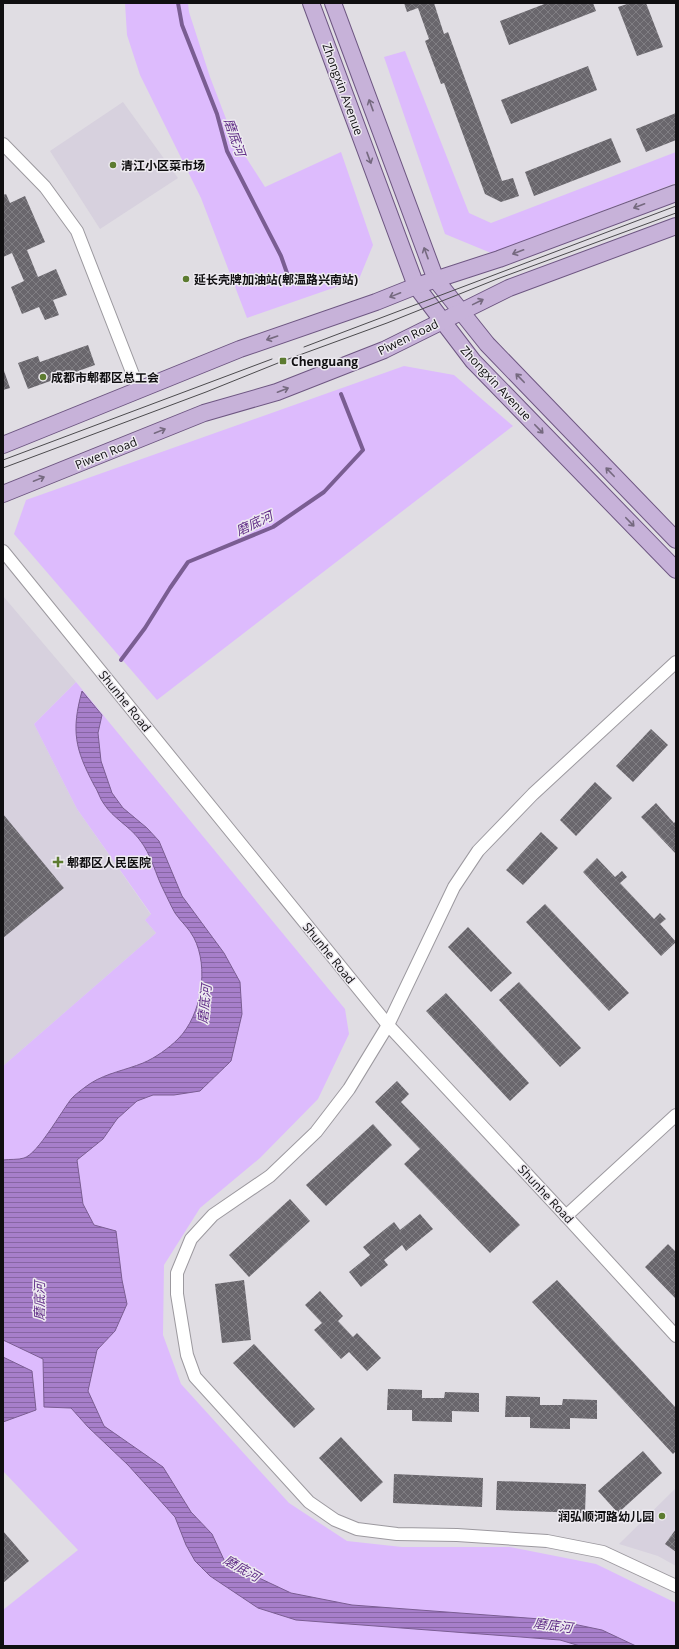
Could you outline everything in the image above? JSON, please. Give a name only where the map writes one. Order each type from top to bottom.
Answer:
[{"type":"main road","name":"Zhongxin Avenue","points":[[311,3],[416,286],[473,361],[676,570]]},
{"type":"main road","name":"Zhongxin Avenue","points":[[333,3],[436,280],[487,344],[676,540]]},
{"type":"main road","points":[[3,445],[240,349],[376,302],[416,286],[499,259],[676,193]]},
{"type":"main road","name":"Piwen Road","points":[[3,494],[204,413],[277,392],[384,350],[509,288],[676,226]]},
{"type":"street","points":[[3,144],[45,187],[77,231],[139,390]]},
{"type":"street","name":"Shunhe Road","points":[[3,551],[388,1025],[676,1336]]},
{"type":"street","points":[[676,662],[533,794],[478,851],[454,887],[388,1025],[349,1089],[316,1132],[270,1176],[213,1215],[190,1239],[178,1273],[177,1294],[187,1355],[195,1377],[309,1502],[335,1520],[357,1529],[397,1534],[456,1535],[547,1541],[603,1552],[676,1586]]},
{"type":"street","points":[[566,1216],[676,1115]]},
{"type":"shaded area","points":[[125,3],[188,3],[189,12],[210,77],[233,137],[265,187],[341,152],[373,245],[359,279],[247,318],[201,198],[140,75],[127,35]]},
{"type":"shaded area","points":[[405,51],[469,213],[491,223],[676,152],[676,183],[491,253],[445,234],[384,57]]},
{"type":"shaded area","name":"清江小区菜市场","points":[[123,102],[178,178],[100,229],[50,151]]},
{"type":"shaded area","points":[[404,366],[454,375],[513,426],[157,700],[14,534],[26,500]]},
{"type":"shaded area","name":"郫都区人民医院","points":[[3,596],[76,682],[34,724],[77,809],[151,915],[145,920],[156,933],[3,1066]]},
{"type":"shaded area","points":[[76,682],[345,1009],[349,1034],[318,1099],[260,1158],[200,1208],[164,1265],[163,1335],[181,1384],[289,1503],[347,1541],[402,1547],[510,1547],[596,1564],[676,1603],[676,1646],[3,1646],[3,1610],[78,1550],[3,1471],[3,1066],[156,933],[145,920],[151,914],[77,809],[34,724]]},
{"type":"shaded area","name":"润弘顺河路幼儿园","points":[[676,1488],[676,1566],[658,1556],[619,1544]]},
{"type":"water","points":[[82,691],[102,715],[98,733],[101,761],[112,793],[123,808],[147,828],[159,841],[182,896],[224,953],[240,982],[242,1014],[231,1061],[200,1091],[174,1095],[153,1095],[137,1101],[117,1119],[103,1139],[77,1160],[83,1204],[94,1225],[116,1231],[122,1280],[127,1304],[115,1331],[97,1350],[88,1391],[104,1426],[163,1467],[191,1512],[212,1534],[225,1562],[291,1593],[352,1605],[554,1620],[602,1630],[636,1646],[580,1646],[560,1640],[296,1620],[258,1608],[210,1576],[195,1561],[186,1545],[175,1517],[128,1465],[88,1427],[71,1408],[44,1407],[43,1359],[3,1340],[3,1160],[22,1159],[30,1155],[43,1140],[72,1098],[89,1085],[103,1077],[148,1061],[170,1046],[186,1029],[193,1017],[201,990],[201,963],[199,950],[194,938],[177,916],[143,845],[135,834],[112,814],[101,800],[83,761],[79,750],[76,729]]},
{"type":"water","points":[[3,1357],[32,1371],[36,1410],[3,1422]]},
{"type":"building","points":[[404,3],[434,3],[444,34],[448,32],[502,181],[513,178],[519,196],[501,202],[485,194],[444,83],[441,84],[425,41],[429,39],[418,8],[407,12]]},
{"type":"building","points":[[547,3],[593,3],[596,11],[509,45],[500,21]]},
{"type":"building","points":[[630,3],[646,3],[663,47],[637,56],[618,7]]},
{"type":"building","points":[[588,66],[597,90],[511,124],[501,100]]},
{"type":"building","points":[[676,113],[676,140],[646,152],[636,129]]},
{"type":"building","points":[[611,138],[621,162],[534,196],[525,172]]},
{"type":"building","points":[[6,194],[10,203],[25,196],[45,242],[27,250],[38,277],[56,269],[67,295],[53,300],[59,315],[45,320],[39,307],[22,314],[11,287],[24,281],[12,253],[3,257],[3,195]]},
{"type":"building","name":"成都市郫都区总工会","points":[[88,345],[95,365],[28,389],[18,363],[38,356],[40,362]]},
{"type":"building","points":[[3,368],[10,388],[3,390]]},
{"type":"building","points":[[651,729],[668,745],[633,782],[616,766]]},
{"type":"building","points":[[595,782],[612,798],[576,836],[560,820]]},
{"type":"building","points":[[656,803],[674,823],[676,821],[676,854],[641,817]]},
{"type":"building","points":[[3,814],[64,888],[3,938]]},
{"type":"building","points":[[541,832],[558,848],[523,885],[506,870]]},
{"type":"building","points":[[597,858],[615,877],[622,871],[627,877],[620,883],[654,919],[660,913],[666,919],[660,924],[676,942],[661,956],[583,872]]},
{"type":"building","points":[[545,904],[629,993],[609,1011],[526,922]]},
{"type":"building","points":[[468,927],[512,973],[491,992],[448,947]]},
{"type":"building","points":[[519,982],[581,1048],[560,1067],[499,1000]]},
{"type":"building","points":[[446,993],[529,1083],[510,1101],[426,1011]]},
{"type":"building","points":[[397,1081],[409,1094],[401,1102],[520,1225],[490,1253],[404,1164],[420,1149],[375,1102]]},
{"type":"building","points":[[373,1124],[392,1145],[326,1206],[306,1185]]},
{"type":"building","points":[[290,1199],[310,1221],[249,1277],[229,1255]]},
{"type":"building","points":[[420,1214],[433,1229],[406,1251],[402,1245],[384,1260],[388,1265],[361,1287],[349,1272],[370,1255],[363,1247],[394,1222],[400,1230]]},
{"type":"building","points":[[668,1244],[676,1252],[676,1299],[645,1267]]},
{"type":"building","points":[[244,1280],[251,1340],[222,1343],[215,1284]]},
{"type":"building","points":[[557,1280],[676,1408],[676,1451],[673,1454],[532,1302]]},
{"type":"building","points":[[320,1291],[343,1316],[338,1321],[353,1337],[357,1333],[381,1358],[367,1371],[349,1352],[341,1359],[314,1330],[322,1323],[305,1305]]},
{"type":"building","points":[[254,1344],[315,1409],[294,1428],[233,1363]]},
{"type":"building","points":[[388,1389],[422,1390],[422,1398],[444,1398],[445,1392],[479,1393],[479,1412],[452,1411],[452,1422],[412,1421],[412,1410],[387,1410]]},
{"type":"building","points":[[506,1396],[540,1397],[540,1405],[562,1405],[563,1399],[597,1400],[597,1419],[570,1418],[570,1429],[530,1428],[530,1417],[505,1417]]},
{"type":"building","points":[[341,1437],[383,1482],[361,1502],[319,1458]]},
{"type":"building","points":[[643,1451],[662,1473],[618,1513],[598,1491]]},
{"type":"building","points":[[394,1474],[483,1478],[482,1507],[393,1503]]},
{"type":"building","points":[[497,1481],[586,1484],[585,1513],[496,1510]]},
{"type":"building","points":[[676,1529],[676,1552],[665,1544]]},
{"type":"building","points":[[3,1531],[29,1561],[3,1583]]},
{"type":"waterway","name":"磨底河","points":[[178,3],[182,25],[217,114],[227,151],[281,256],[287,273]]},
{"type":"waterway","name":"磨底河","points":[[121,660],[145,628],[188,562],[273,527],[324,492],[363,450],[341,394]]},
{"type":"tram line","points":[[304,347],[676,206]]},
{"type":"tram line","points":[[3,468],[387,323],[497,279],[676,213]]},
{"type":"tram line","points":[[3,460],[272,359]]},
{"type":"place","name":"清江小区菜市场","points":[[113,165]]},
{"type":"place","name":"延长壳牌加油站(郫温路兴南站)","points":[[186,279]]},
{"type":"place","name":"Chenguang","points":[[283,361]]},
{"type":"place","name":"成都市郫都区总工会","points":[[43,377]]},
{"type":"place","name":"郫都区人民医院","points":[[58,862]]},
{"type":"place","name":"润弘顺河路幼儿园","points":[[662,1516]]}]
